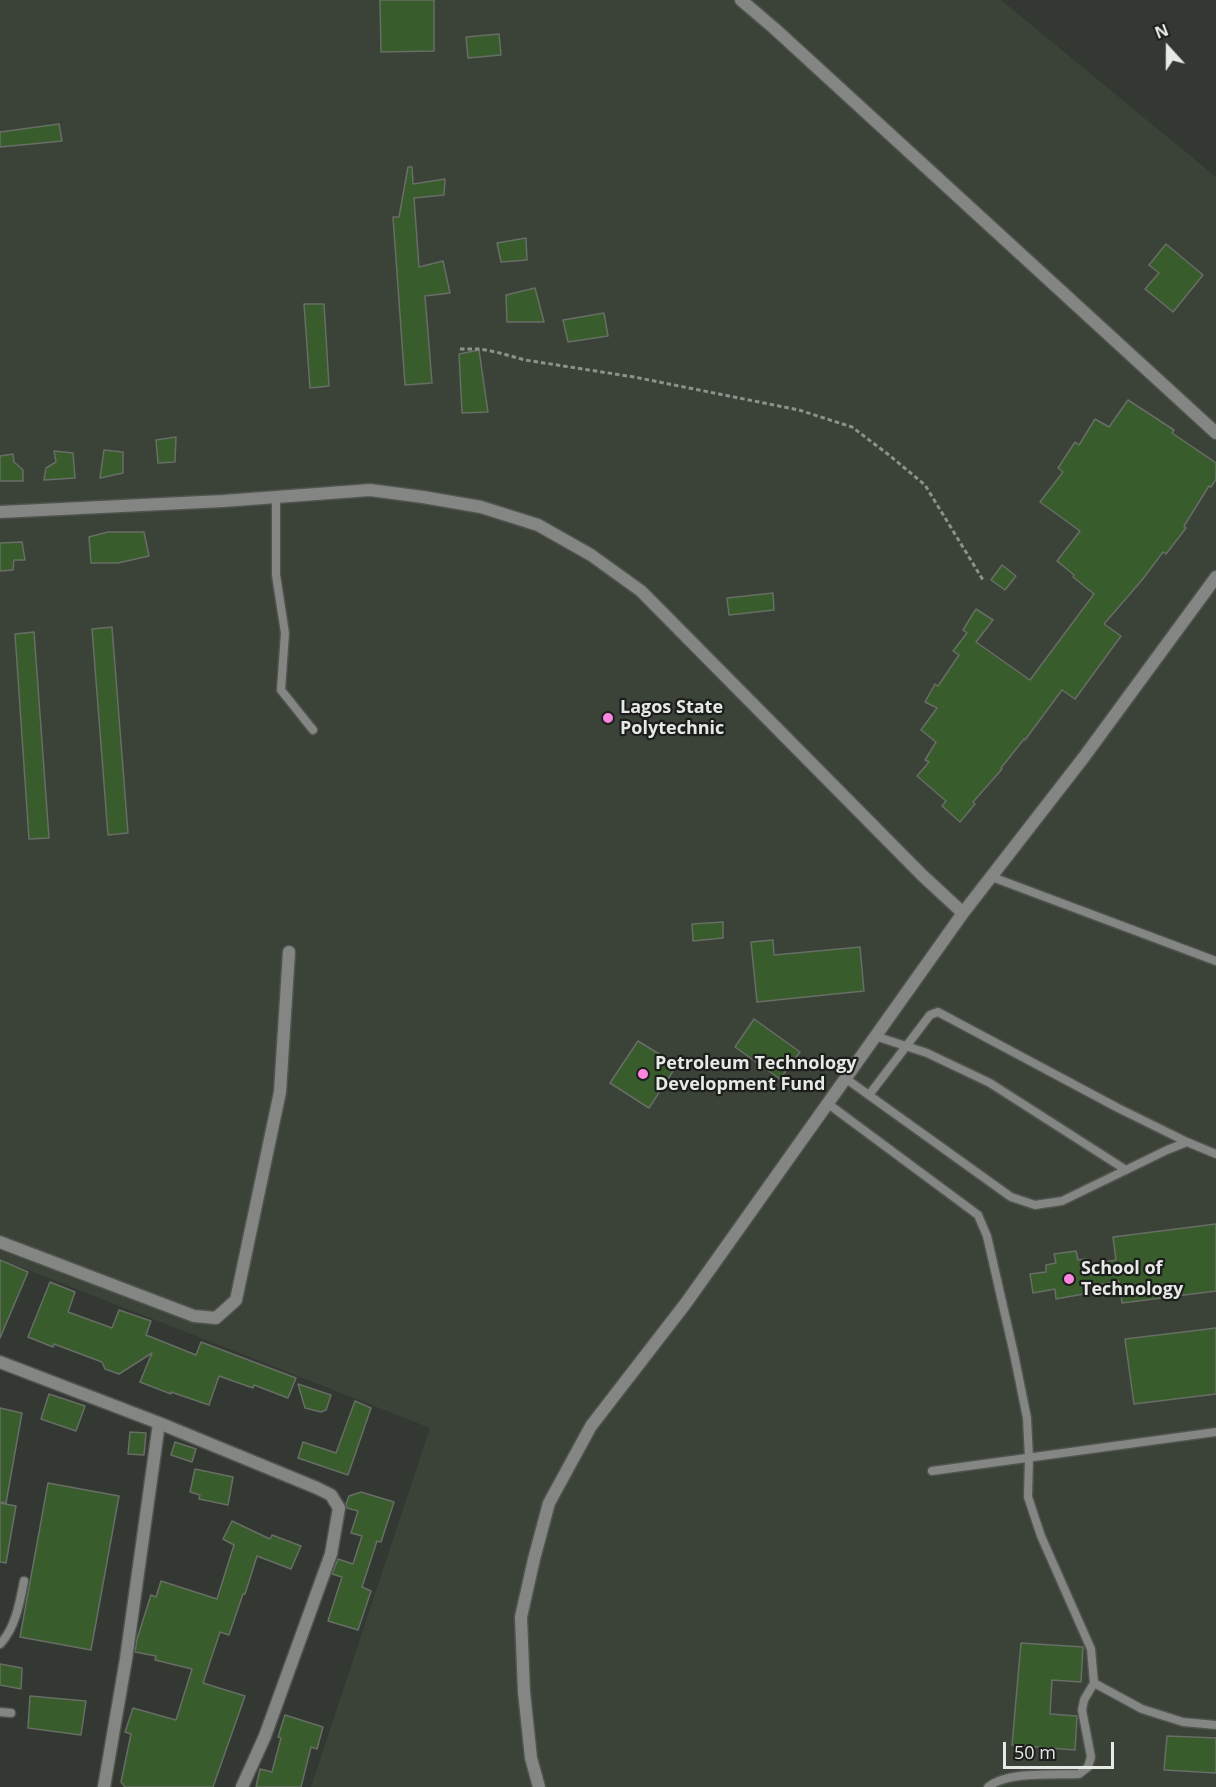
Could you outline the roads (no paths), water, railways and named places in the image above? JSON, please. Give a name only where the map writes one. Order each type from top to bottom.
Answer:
[{"type":"street","points":[[741,0],[776,29],[1216,433]]},
{"type":"street","points":[[0,512],[223,501],[370,490],[423,496],[481,507],[538,525],[591,555],[641,591],[922,875],[963,913]]},
{"type":"street","points":[[539,1787],[531,1758],[524,1692],[521,1617],[549,1503],[591,1426],[686,1303],[963,913],[1084,757],[1216,577]]},
{"type":"street","points":[[0,1242],[194,1316],[216,1318],[236,1300],[280,1092],[289,952]]},
{"type":"street","points":[[0,1362],[159,1423],[317,1488],[331,1495],[339,1508],[328,1562],[265,1736],[242,1787]]},
{"type":"street","points":[[104,1787],[126,1659],[159,1423]]},
{"type":"lane","points":[[276,496],[276,575],[285,633],[280,690],[313,730]]},
{"type":"lane","points":[[992,877],[1216,961]]},
{"type":"lane","points":[[869,1095],[930,1015],[938,1012],[1118,1108],[1216,1154]]},
{"type":"lane","points":[[875,1036],[927,1053],[990,1083],[1126,1170]]},
{"type":"lane","points":[[845,1078],[1011,1197],[1035,1205],[1062,1201],[1187,1142]]},
{"type":"lane","points":[[827,1103],[978,1215],[987,1236],[1017,1364],[1027,1418],[1028,1497],[1041,1536],[1091,1649],[1094,1683],[1084,1700],[1082,1710],[1091,1757],[1088,1767],[1079,1774],[1008,1777],[988,1787]]},
{"type":"lane","points":[[932,1470],[1216,1432]]},
{"type":"lane","points":[[0,1644],[6,1639],[19,1606],[24,1581]]},
{"type":"lane","points":[[1094,1683],[1142,1708],[1183,1722],[1216,1725]]},
{"type":"lane","points":[[0,1712],[11,1713]]},
{"type":"place","name":"Lagos State Polytechnic","points":[[608,718]]},
{"type":"place","name":"Petroleum Technology Development Fund","points":[[643,1074]]},
{"type":"place","name":"School of Technology","points":[[1069,1279]]}]
